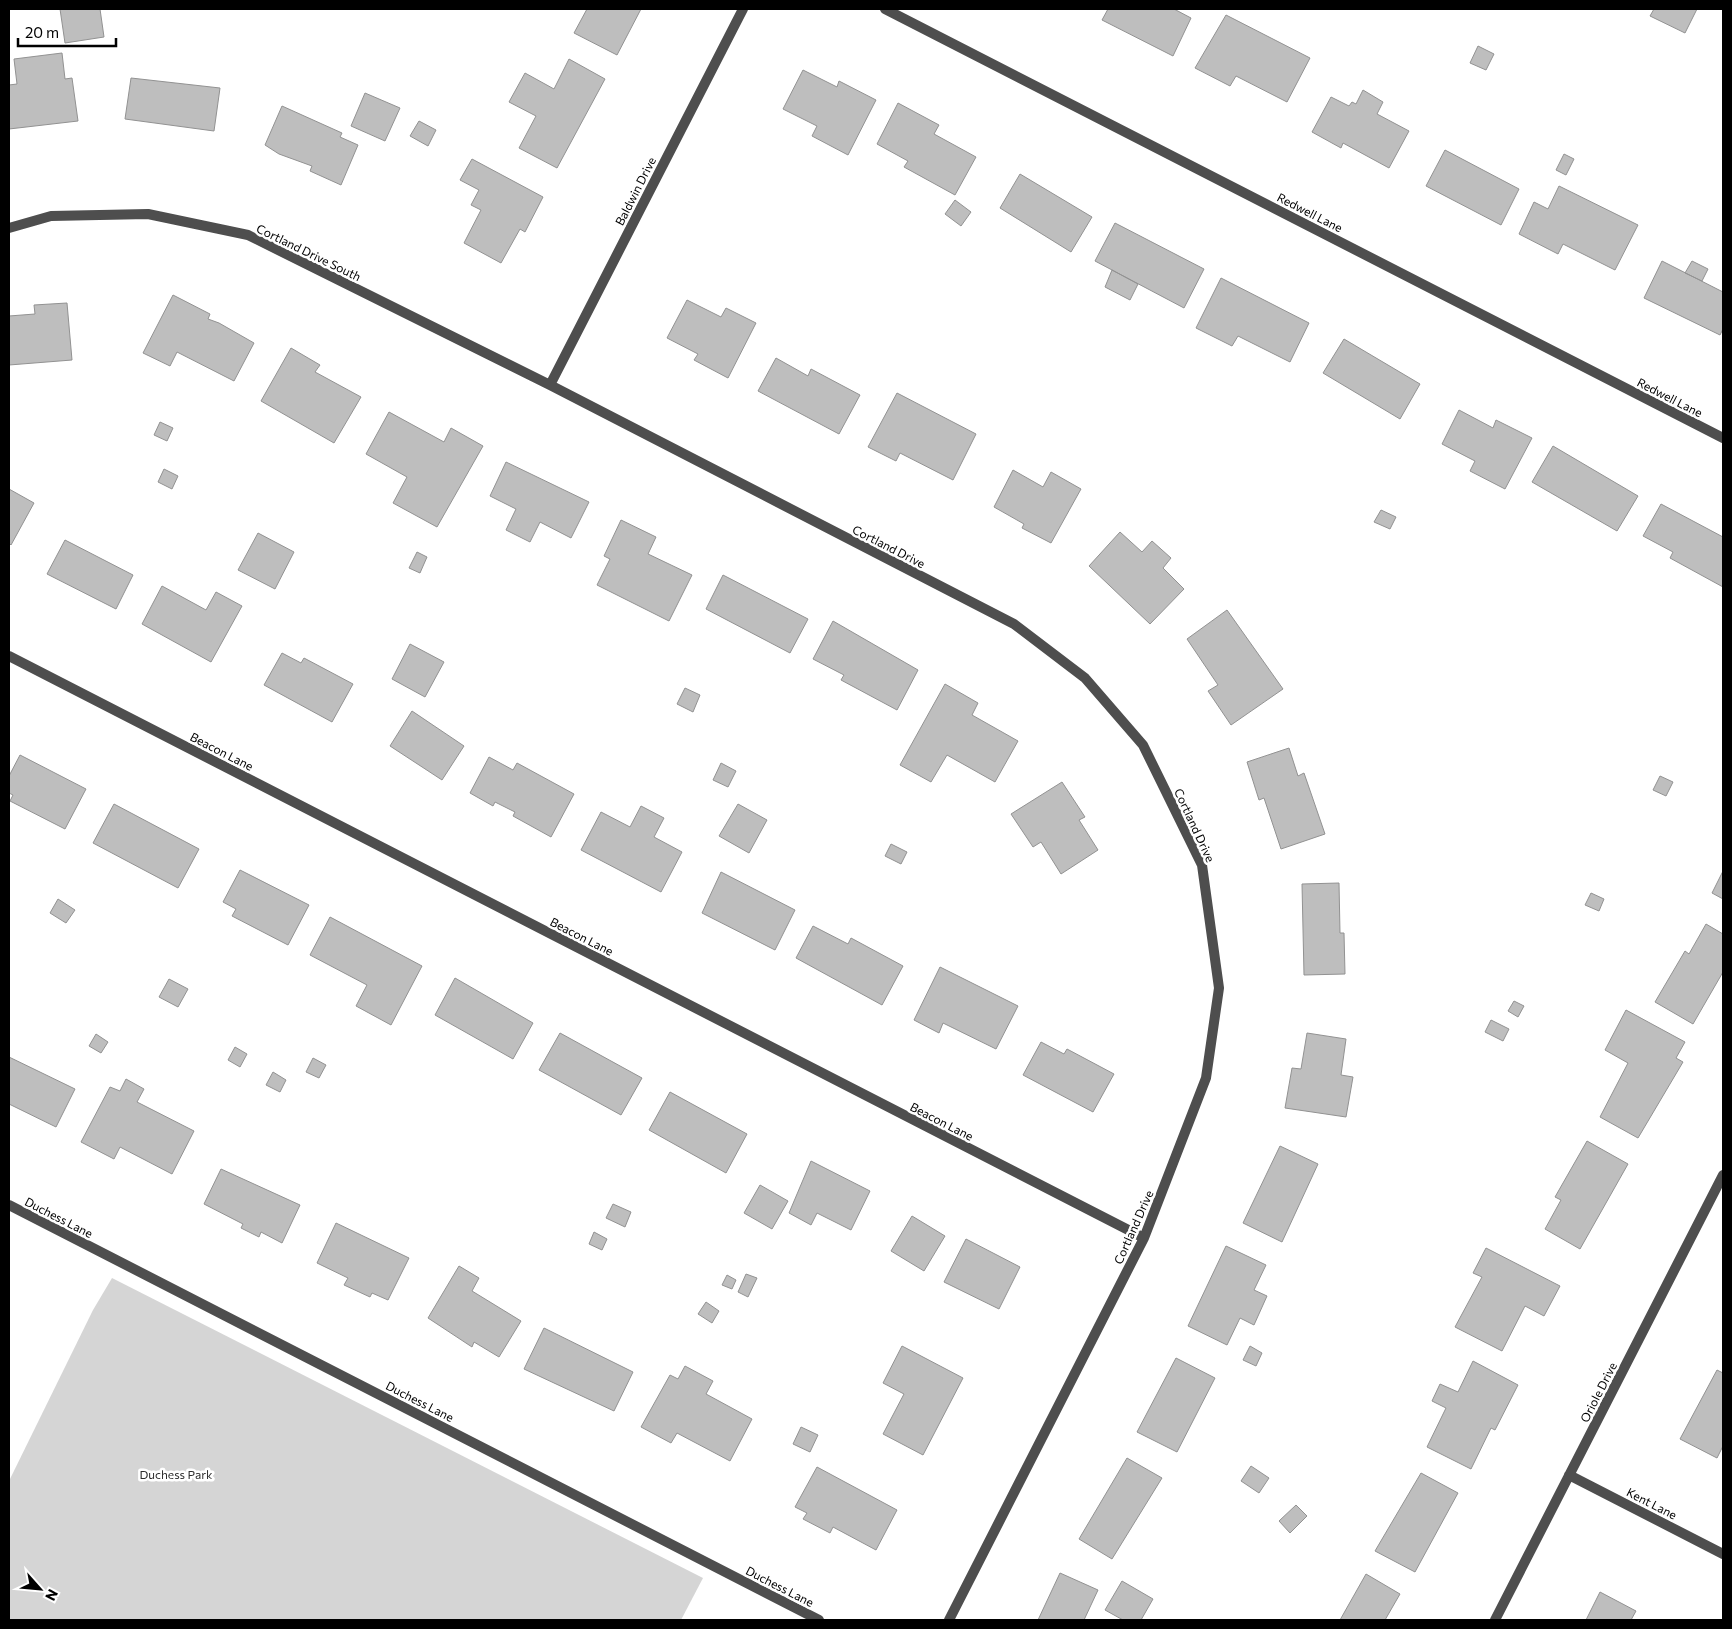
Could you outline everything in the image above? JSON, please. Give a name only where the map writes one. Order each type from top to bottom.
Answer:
[{"type":"street","name":"Baldwin Drive","points":[[550,385],[743,9]]},
{"type":"street","name":"Redwell Lane","points":[[886,9],[1723,438]]},
{"type":"street","name":"Cortland Drive South","points":[[9,228],[51,216],[148,214],[248,235],[550,385]]},
{"type":"street","name":"Cortland Drive","points":[[550,385],[1014,624],[1085,678],[1143,745],[1202,865],[1219,988],[1206,1078],[1144,1238],[949,1620]]},
{"type":"street","name":"Beacon Lane","points":[[9,656],[1144,1238]]},
{"type":"street","name":"Oriole Drive","points":[[1495,1620],[1723,1175]]},
{"type":"street","name":"Duchess Lane","points":[[9,1205],[819,1620]]},
{"type":"street","name":"Kent Lane","points":[[1569,1475],[1723,1554]]},
{"type":"green space","name":"Duchess Park","points":[[112,1278],[703,1578],[681,1620],[9,1620],[9,1481],[93,1310]]},
{"type":"building","points":[[60,9],[100,9],[104,37],[65,43]]},
{"type":"building","points":[[587,9],[641,9],[617,55],[574,33]]},
{"type":"building","points":[[1108,9],[1174,9],[1191,18],[1173,56],[1102,20]]},
{"type":"building","points":[[1654,9],[1697,9],[1685,33],[1650,16]]},
{"type":"building","points":[[1226,15],[1310,58],[1287,102],[1236,76],[1230,86],[1195,68]]},
{"type":"building","points":[[1478,46],[1494,54],[1486,70],[1470,63]]},
{"type":"building","points":[[62,53],[65,79],[72,78],[78,121],[9,129],[9,85],[17,84],[14,59]]},
{"type":"building","points":[[569,59],[605,79],[557,168],[519,148],[536,116],[509,102],[525,73],[554,89]]},
{"type":"building","points":[[803,70],[837,87],[839,81],[876,100],[848,155],[812,136],[817,126],[783,109]]},
{"type":"building","points":[[131,78],[220,88],[214,131],[125,119]]},
{"type":"building","points":[[1363,90],[1383,102],[1377,114],[1409,131],[1389,168],[1343,143],[1341,148],[1312,132],[1331,97],[1349,106],[1352,102],[1356,104]]},
{"type":"building","points":[[365,93],[400,108],[385,141],[351,126]]},
{"type":"building","points":[[898,103],[939,125],[934,134],[976,157],[955,195],[904,167],[908,161],[877,144]]},
{"type":"building","points":[[282,106],[342,133],[340,137],[358,145],[341,185],[310,171],[312,166],[279,154],[265,145]]},
{"type":"building","points":[[419,121],[436,130],[428,146],[410,136]]},
{"type":"building","points":[[1445,150],[1519,189],[1501,225],[1426,186]]},
{"type":"building","points":[[1564,154],[1574,159],[1566,175],[1556,170]]},
{"type":"building","points":[[472,159],[543,197],[525,232],[520,229],[501,263],[464,243],[481,210],[471,205],[479,190],[460,180]]},
{"type":"building","points":[[1020,174],[1092,217],[1071,252],[1000,208]]},
{"type":"building","points":[[1559,186],[1638,225],[1615,270],[1563,244],[1558,254],[1519,234],[1534,202],[1548,209]]},
{"type":"building","points":[[955,200],[971,212],[961,226],[945,214]]},
{"type":"building","points":[[1115,223],[1204,269],[1184,308],[1095,261]]},
{"type":"building","points":[[1662,261],[1723,292],[1723,329],[1720,335],[1644,298]]},
{"type":"building","points":[[1692,261],[1708,269],[1702,281],[1685,273]]},
{"type":"building","points":[[1112,270],[1138,284],[1130,300],[1105,287]]},
{"type":"building","points":[[1221,278],[1309,323],[1290,362],[1238,336],[1232,346],[1196,328]]},
{"type":"building","points":[[173,295],[210,314],[208,319],[219,323],[254,343],[234,381],[177,352],[170,366],[143,353]]},
{"type":"building","points":[[687,300],[721,317],[726,308],[756,323],[728,378],[694,360],[698,354],[667,338]]},
{"type":"building","points":[[67,303],[72,360],[9,365],[9,316],[35,314],[34,305]]},
{"type":"building","points":[[1344,339],[1420,384],[1400,419],[1323,373]]},
{"type":"building","points":[[291,348],[320,365],[315,372],[361,397],[334,443],[261,401]]},
{"type":"building","points":[[776,358],[808,376],[811,369],[860,395],[839,434],[758,391]]},
{"type":"building","points":[[897,393],[976,434],[953,480],[900,453],[896,461],[868,447]]},
{"type":"building","points":[[1459,410],[1493,428],[1496,420],[1532,438],[1505,489],[1470,471],[1475,461],[1442,444]]},
{"type":"building","points":[[389,412],[444,442],[451,428],[483,446],[437,527],[393,503],[407,477],[366,454]]},
{"type":"building","points":[[160,422],[173,428],[167,441],[154,435]]},
{"type":"building","points":[[1553,446],[1638,496],[1617,531],[1532,482]]},
{"type":"building","points":[[506,462],[589,502],[571,538],[540,522],[530,542],[506,530],[516,509],[490,496]]},
{"type":"building","points":[[164,469],[178,476],[172,489],[158,482]]},
{"type":"building","points":[[1013,470],[1043,487],[1051,472],[1081,489],[1051,543],[1022,528],[1024,524],[994,507]]},
{"type":"building","points":[[9,489],[34,503],[11,545],[9,543]]},
{"type":"building","points":[[1661,504],[1723,537],[1723,587],[1670,558],[1673,552],[1643,536]]},
{"type":"building","points":[[1381,510],[1396,517],[1390,529],[1374,522]]},
{"type":"building","points":[[621,520],[656,537],[648,554],[692,575],[669,621],[597,585],[610,559],[604,556]]},
{"type":"building","points":[[1120,532],[1142,552],[1152,541],[1171,558],[1163,568],[1184,589],[1150,624],[1089,566]]},
{"type":"building","points":[[258,533],[294,552],[275,589],[238,570]]},
{"type":"building","points":[[65,540],[133,575],[116,609],[47,574]]},
{"type":"building","points":[[417,552],[427,557],[420,573],[409,568]]},
{"type":"building","points":[[723,575],[808,619],[790,653],[706,609]]},
{"type":"building","points":[[162,586],[206,610],[216,592],[242,606],[211,662],[142,624]]},
{"type":"building","points":[[1227,610],[1283,689],[1231,725],[1208,691],[1218,685],[1187,639]]},
{"type":"building","points":[[833,621],[918,670],[897,710],[841,680],[844,675],[813,659]]},
{"type":"building","points":[[410,644],[444,662],[425,697],[392,679]]},
{"type":"building","points":[[282,653],[301,663],[304,658],[353,684],[332,722],[264,685]]},
{"type":"building","points":[[945,684],[978,703],[972,715],[1018,741],[995,782],[947,755],[931,782],[900,765]]},
{"type":"building","points":[[685,688],[700,695],[693,712],[677,704]]},
{"type":"building","points":[[412,711],[464,746],[442,780],[390,746]]},
{"type":"building","points":[[1289,748],[1298,776],[1304,773],[1325,834],[1281,849],[1264,798],[1259,800],[1247,762]]},
{"type":"building","points":[[20,755],[86,789],[65,829],[10,801],[13,795],[9,793],[9,776]]},
{"type":"building","points":[[489,757],[513,770],[517,763],[574,794],[551,837],[513,816],[515,812],[495,802],[493,806],[470,793]]},
{"type":"building","points":[[721,763],[736,771],[728,787],[713,780]]},
{"type":"building","points":[[1660,776],[1673,782],[1666,796],[1653,790]]},
{"type":"building","points":[[1062,782],[1085,817],[1079,820],[1098,850],[1061,874],[1041,842],[1033,847],[1011,814]]},
{"type":"building","points":[[114,804],[199,849],[178,888],[93,843]]},
{"type":"building","points":[[738,804],[767,820],[749,853],[719,836]]},
{"type":"building","points":[[641,806],[664,818],[654,837],[682,852],[661,892],[581,850],[601,812],[630,827]]},
{"type":"building","points":[[891,844],[907,852],[901,864],[885,856]]},
{"type":"building","points":[[240,870],[309,905],[288,945],[232,916],[236,909],[223,902]]},
{"type":"building","points":[[1723,871],[1723,899],[1712,893]]},
{"type":"building","points":[[721,872],[795,910],[775,950],[702,913]]},
{"type":"building","points":[[1339,883],[1340,933],[1344,933],[1345,974],[1304,975],[1302,884]]},
{"type":"building","points":[[1591,893],[1604,899],[1599,911],[1585,905]]},
{"type":"building","points":[[58,899],[75,910],[66,923],[50,913]]},
{"type":"building","points":[[330,917],[422,966],[391,1025],[356,1006],[367,985],[310,955]]},
{"type":"building","points":[[1706,924],[1723,934],[1723,972],[1693,1024],[1655,1002],[1685,951],[1689,954]]},
{"type":"building","points":[[813,926],[848,944],[851,938],[903,966],[882,1005],[796,958]]},
{"type":"building","points":[[940,967],[1018,1006],[996,1049],[943,1023],[939,1033],[914,1020]]},
{"type":"building","points":[[455,978],[533,1023],[513,1059],[435,1015]]},
{"type":"building","points":[[169,979],[188,989],[178,1007],[159,997]]},
{"type":"building","points":[[1514,1001],[1524,1006],[1518,1017],[1508,1011]]},
{"type":"building","points":[[1626,1010],[1685,1042],[1676,1058],[1683,1062],[1638,1138],[1600,1117],[1628,1063],[1605,1050]]},
{"type":"building","points":[[1491,1020],[1509,1029],[1503,1041],[1485,1032]]},
{"type":"building","points":[[560,1033],[642,1078],[621,1115],[539,1070]]},
{"type":"building","points":[[1307,1033],[1346,1039],[1341,1075],[1353,1077],[1346,1117],[1285,1108],[1292,1068],[1301,1069]]},
{"type":"building","points":[[96,1034],[108,1042],[101,1053],[89,1046]]},
{"type":"building","points":[[1041,1042],[1064,1054],[1067,1049],[1114,1074],[1093,1112],[1023,1075]]},
{"type":"building","points":[[235,1047],[247,1054],[240,1067],[228,1060]]},
{"type":"building","points":[[9,1057],[75,1089],[56,1127],[9,1104]]},
{"type":"building","points":[[313,1058],[326,1065],[319,1078],[306,1072]]},
{"type":"building","points":[[273,1072],[286,1080],[280,1092],[266,1085]]},
{"type":"building","points":[[126,1079],[144,1089],[137,1102],[194,1131],[172,1174],[120,1147],[114,1159],[81,1142],[110,1087],[120,1091]]},
{"type":"building","points":[[670,1092],[747,1134],[726,1173],[649,1130]]},
{"type":"building","points":[[1587,1141],[1628,1164],[1580,1249],[1545,1229],[1561,1200],[1555,1197]]},
{"type":"building","points":[[1280,1146],[1318,1164],[1282,1242],[1243,1223]]},
{"type":"building","points":[[811,1161],[870,1191],[851,1230],[817,1213],[811,1225],[789,1213]]},
{"type":"building","points":[[221,1169],[300,1205],[282,1243],[261,1232],[259,1237],[241,1228],[243,1224],[204,1204]]},
{"type":"building","points":[[760,1185],[788,1201],[772,1229],[744,1213]]},
{"type":"building","points":[[613,1204],[631,1212],[625,1227],[606,1218]]},
{"type":"building","points":[[912,1216],[945,1236],[924,1271],[891,1251]]},
{"type":"building","points":[[336,1223],[409,1258],[388,1300],[372,1293],[370,1297],[344,1285],[348,1278],[317,1263]]},
{"type":"building","points":[[594,1232],[607,1239],[602,1250],[589,1244]]},
{"type":"building","points":[[966,1239],[1020,1267],[999,1309],[944,1282]]},
{"type":"building","points":[[1226,1246],[1266,1265],[1254,1290],[1267,1296],[1254,1325],[1240,1318],[1227,1345],[1188,1326]]},
{"type":"building","points":[[1486,1248],[1560,1286],[1544,1316],[1525,1306],[1502,1351],[1455,1327],[1482,1277],[1473,1273]]},
{"type":"building","points":[[459,1266],[479,1278],[472,1291],[521,1321],[499,1357],[474,1342],[472,1347],[428,1318]]},
{"type":"building","points":[[746,1274],[757,1278],[748,1297],[738,1292]]},
{"type":"building","points":[[727,1275],[736,1280],[732,1289],[722,1285]]},
{"type":"building","points":[[706,1302],[719,1311],[712,1323],[698,1314]]},
{"type":"building","points":[[544,1328],[633,1372],[614,1411],[524,1369]]},
{"type":"building","points":[[902,1346],[963,1378],[923,1455],[883,1434],[904,1394],[883,1383]]},
{"type":"building","points":[[1250,1346],[1262,1353],[1256,1366],[1243,1360]]},
{"type":"building","points":[[1176,1358],[1215,1378],[1177,1452],[1137,1432]]},
{"type":"building","points":[[1473,1361],[1518,1385],[1495,1430],[1491,1428],[1471,1469],[1427,1447],[1446,1408],[1432,1401],[1440,1384],[1458,1392]]},
{"type":"building","points":[[685,1366],[713,1381],[706,1394],[752,1419],[730,1461],[677,1433],[671,1443],[641,1427],[670,1375],[678,1379]]},
{"type":"building","points":[[1717,1370],[1723,1373],[1723,1446],[1717,1458],[1680,1439]]},
{"type":"building","points":[[801,1427],[818,1435],[810,1452],[793,1444]]},
{"type":"building","points":[[1127,1458],[1162,1478],[1112,1559],[1079,1539]]},
{"type":"building","points":[[1251,1466],[1269,1478],[1259,1493],[1241,1481]]},
{"type":"building","points":[[817,1467],[897,1510],[876,1550],[833,1527],[830,1533],[803,1519],[807,1513],[795,1507]]},
{"type":"building","points":[[1421,1473],[1458,1493],[1415,1572],[1375,1551]]},
{"type":"building","points":[[1296,1505],[1307,1516],[1290,1533],[1279,1521]]},
{"type":"building","points":[[1060,1573],[1098,1590],[1084,1620],[1038,1620]]},
{"type":"building","points":[[1366,1574],[1400,1594],[1385,1620],[1340,1620]]},
{"type":"building","points":[[1122,1581],[1153,1599],[1141,1620],[1123,1620],[1105,1610]]},
{"type":"building","points":[[1600,1592],[1636,1611],[1631,1620],[1586,1620]]}]
